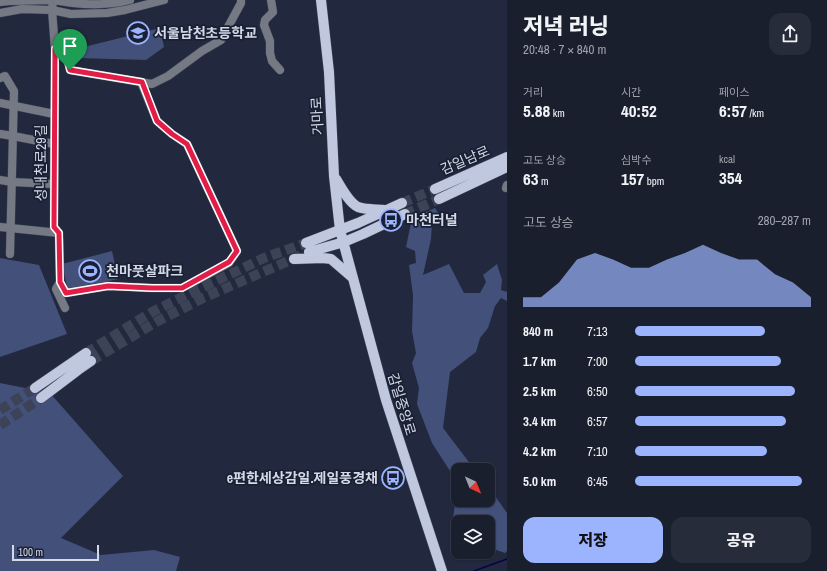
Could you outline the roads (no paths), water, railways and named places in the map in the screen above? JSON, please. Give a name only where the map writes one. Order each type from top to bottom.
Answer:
[{"type":"main road","name":"거마로","points":[[321,0],[329,72],[334,176],[340,230],[344,242]]},
{"type":"main road","name":"감일남로","points":[[434,189],[507,158]]},
{"type":"main road","name":"감일남로","points":[[439,199],[507,167]]},
{"type":"main road","points":[[334,176],[352,202],[358,207],[386,210]]},
{"type":"main road","points":[[402,203],[340,230],[308,248],[344,242],[405,214]]},
{"type":"main road","name":"감일중앙로","points":[[344,242],[386,400],[441,570]]},
{"type":"main road","points":[[294,259],[323,258],[331,260],[353,278]]},
{"type":"main road","points":[[34,388],[89,357],[78,370],[41,398]]},
{"type":"street","points":[[0,2],[10,0],[65,0],[72,3],[97,4],[118,3],[130,0]]},
{"type":"street","name":"성내천로29길","points":[[52,0],[55,49],[54,227],[59,233],[60,282],[56,289],[65,308]]},
{"type":"street","points":[[0,12],[22,9],[52,10],[71,14],[107,12],[125,10],[164,0]]},
{"type":"street","points":[[55,49],[65,49],[70,70],[152,84],[168,76],[202,51],[222,40],[241,3],[241,0]]},
{"type":"street","points":[[272,0],[273,12],[265,20],[264,25],[270,41],[272,61],[280,70]]},
{"type":"street","points":[[0,78],[6,76],[14,91],[10,254]]},
{"type":"street","points":[[60,282],[66,293],[108,286],[182,288],[229,262],[237,251],[187,144],[157,121],[142,82]]},
{"type":"street","name":"성내천로29길","points":[[0,103],[54,114]]},
{"type":"street","points":[[0,134],[54,144]]},
{"type":"street","points":[[0,180],[54,184]]},
{"type":"street","points":[[0,226],[59,233]]},
{"type":"waterway","points":[[474,571],[507,559]]},
{"type":"tunnel","points":[[402,203],[435,189]]},
{"type":"tunnel","points":[[405,214],[439,199]]},
{"type":"tunnel","points":[[86,353],[152,312],[264,258],[306,243]]},
{"type":"tunnel","points":[[91,361],[156,322],[203,298],[302,255]]},
{"type":"tunnel","points":[[0,410],[35,388]]},
{"type":"tunnel","points":[[0,425],[41,398]]},
{"type":"place","name":"서울남천초등학교","points":[[138,33]]},
{"type":"place","name":"마천터널","points":[[391,220]]},
{"type":"place","name":"천마풋살파크","points":[[90,271]]},
{"type":"place","name":"e편한세상감일.제일풍경채","points":[[393,478]]}]
